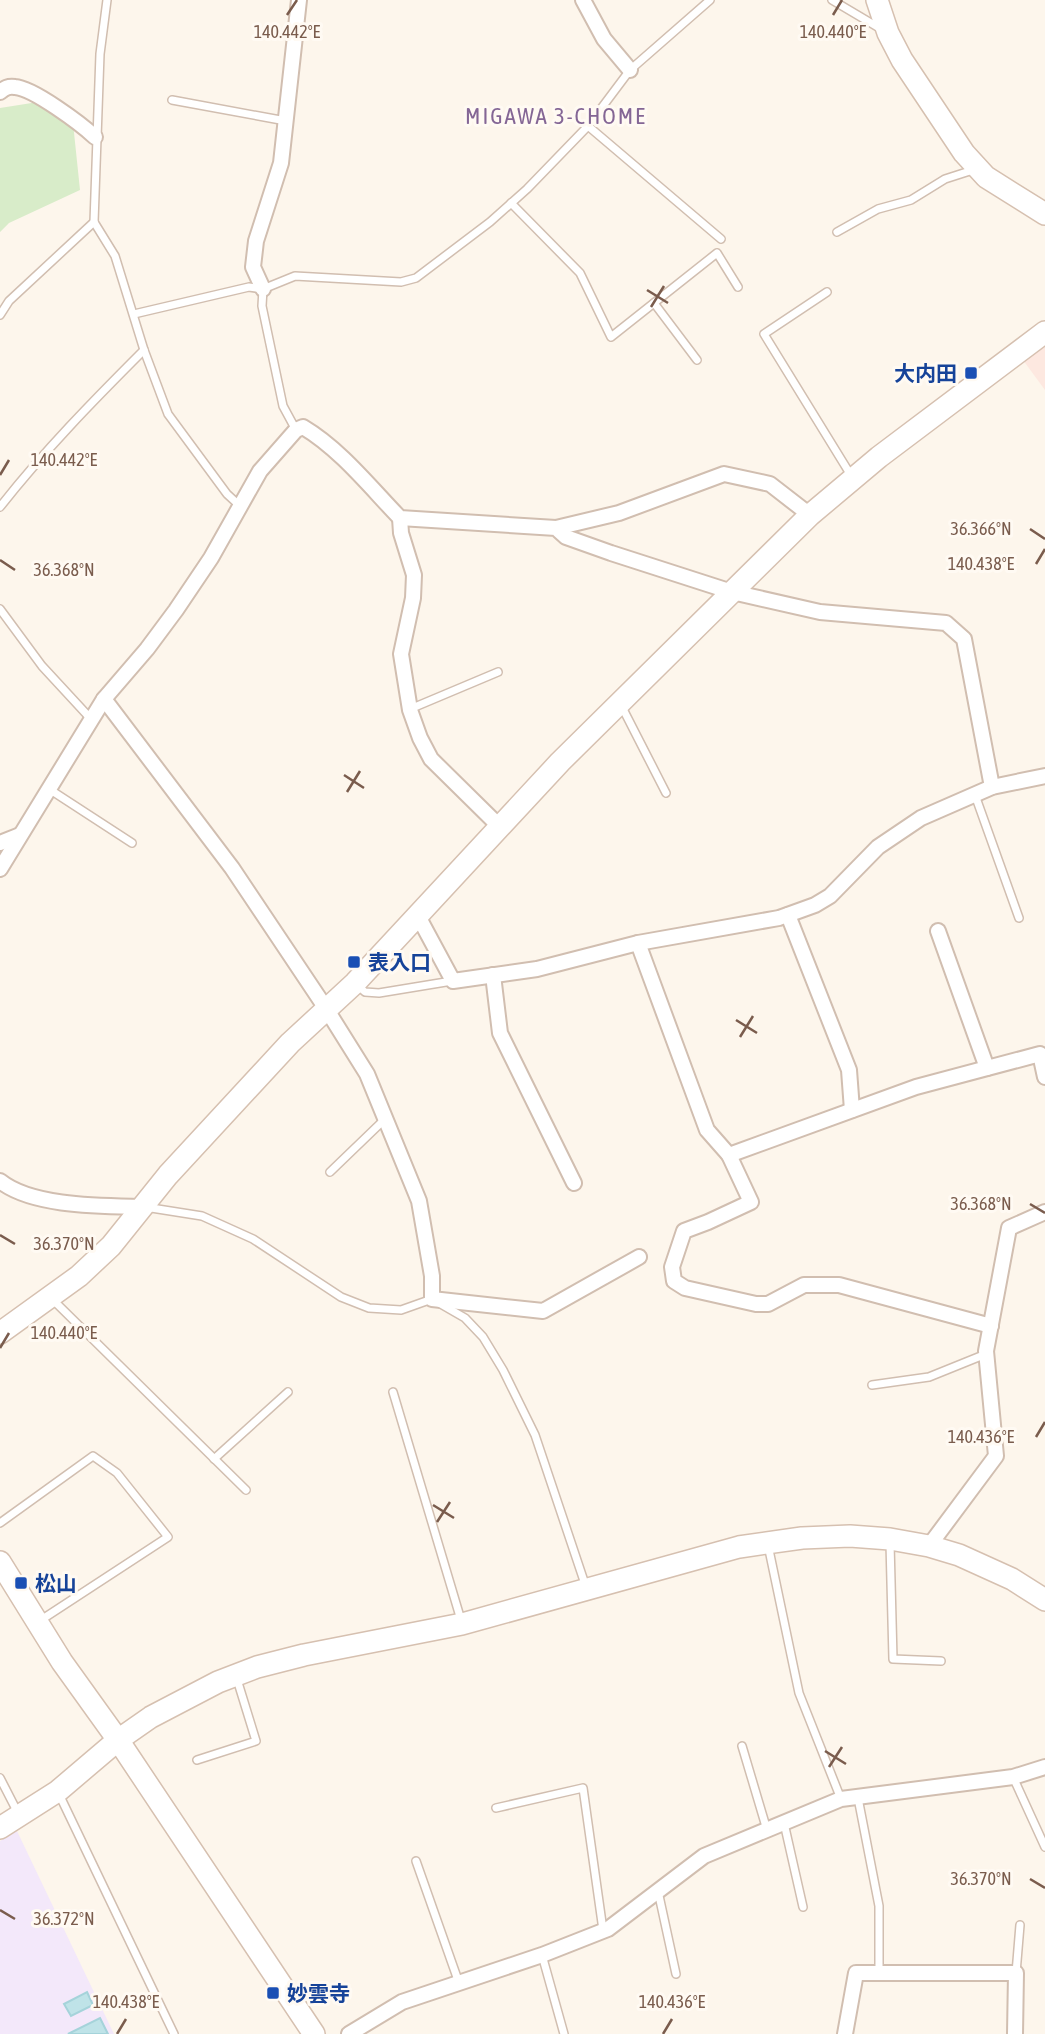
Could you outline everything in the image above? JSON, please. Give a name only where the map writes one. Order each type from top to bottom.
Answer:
[{"type":"street","points":[[263,289],[253,267],[256,241],[277,176],[286,121],[299,0]]},
{"type":"street","points":[[583,0],[604,39],[630,70]]},
{"type":"street","points":[[877,0],[888,33],[902,60],[977,169],[998,186],[1045,214]]},
{"type":"street","points":[[0,92],[6,87],[18,87],[77,121],[95,137]]},
{"type":"street","points":[[0,1333],[95,1262],[221,1116],[290,1043],[355,983],[499,826],[810,515],[852,478],[1045,332]]},
{"type":"street","points":[[0,869],[104,699],[176,610],[211,558],[260,471],[296,430],[303,427],[314,434],[400,518],[556,528],[619,513],[724,474],[770,484],[810,515]]},
{"type":"street","points":[[400,518],[401,533],[414,575],[413,597],[401,654],[410,710],[431,760],[499,826]]},
{"type":"street","points":[[556,528],[565,537],[732,592],[820,612],[946,623],[964,639],[992,788]]},
{"type":"street","points":[[104,699],[232,869],[367,1074],[384,1119],[410,1173],[419,1201],[432,1276],[432,1299],[543,1311],[639,1257]]},
{"type":"street","points":[[418,916],[453,981],[537,969],[638,943],[788,915],[816,905],[830,896],[878,847],[921,818],[992,788],[1045,776]]},
{"type":"street","points":[[0,843],[20,835]]},
{"type":"street","points":[[788,915],[849,1070],[852,1110]]},
{"type":"street","points":[[939,932],[987,1068]]},
{"type":"street","points":[[638,943],[707,1130],[729,1155],[751,1202],[684,1231],[672,1268],[674,1281],[685,1288],[756,1304],[768,1304],[804,1285],[839,1285],[991,1326]]},
{"type":"street","points":[[492,975],[500,1033],[574,1182]]},
{"type":"street","points":[[729,1155],[916,1087],[987,1068],[1040,1055],[1045,1077]]},
{"type":"street","points":[[0,1181],[25,1194],[82,1205],[143,1207]]},
{"type":"street","points":[[929,1546],[996,1456],[986,1354],[1009,1228],[1045,1212]]},
{"type":"street","points":[[0,1828],[58,1791],[118,1740],[178,1702],[257,1667],[462,1624],[739,1547],[802,1538],[850,1536],[890,1539],[929,1546],[984,1565],[1045,1600]]},
{"type":"street","points":[[0,1562],[37,1623],[314,2034]]},
{"type":"street","points":[[349,2034],[402,2002],[542,1955],[603,1930],[704,1856],[842,1799],[1013,1777],[1045,1767]]},
{"type":"street","points":[[845,2034],[856,1973],[1016,1973],[1014,2034]]},
{"type":"lane","points":[[107,0],[100,54],[95,137],[94,222],[115,256],[144,350],[168,414],[227,494],[240,506]]},
{"type":"lane","points":[[134,314],[249,287],[263,289],[295,276],[401,282],[416,278],[512,203],[561,156],[630,70],[710,0]]},
{"type":"lane","points":[[832,0],[888,33]]},
{"type":"lane","points":[[172,100],[286,121]]},
{"type":"lane","points":[[588,125],[721,239]]},
{"type":"lane","points":[[837,232],[878,209],[911,200],[945,179],[977,169]]},
{"type":"lane","points":[[512,203],[580,273],[611,338],[717,253],[738,287]]},
{"type":"lane","points":[[0,315],[9,301],[94,222]]},
{"type":"lane","points":[[263,289],[262,306],[283,406],[296,430]]},
{"type":"lane","points":[[827,292],[764,334],[852,478]]},
{"type":"lane","points":[[654,303],[697,360]]},
{"type":"lane","points":[[0,507],[44,454],[144,350]]},
{"type":"lane","points":[[0,609],[41,666],[92,719]]},
{"type":"lane","points":[[410,710],[498,672]]},
{"type":"lane","points":[[620,703],[666,793]]},
{"type":"lane","points":[[48,789],[132,843]]},
{"type":"lane","points":[[975,795],[1019,918]]},
{"type":"lane","points":[[355,983],[365,992],[379,993],[453,981]]},
{"type":"lane","points":[[330,1172],[384,1119]]},
{"type":"lane","points":[[143,1207],[201,1216],[253,1239],[341,1297],[369,1308],[401,1310],[432,1299],[465,1318],[483,1337],[503,1370],[535,1435],[587,1591]]},
{"type":"lane","points":[[50,1297],[246,1490]]},
{"type":"lane","points":[[872,1385],[929,1377],[986,1354]]},
{"type":"lane","points":[[214,1459],[288,1392]]},
{"type":"lane","points":[[393,1392],[462,1624]]},
{"type":"lane","points":[[0,1523],[93,1456],[117,1473],[168,1537],[37,1623]]},
{"type":"lane","points":[[890,1539],[892,1659],[941,1661]]},
{"type":"lane","points":[[768,1543],[799,1693],[842,1799]]},
{"type":"lane","points":[[197,1760],[256,1741],[236,1675]]},
{"type":"lane","points":[[742,1746],[767,1830]]},
{"type":"lane","points":[[1013,1777],[1045,1847]]},
{"type":"lane","points":[[0,1778],[20,1817]]},
{"type":"lane","points":[[496,1808],[583,1788],[603,1930]]},
{"type":"lane","points":[[58,1791],[174,2034]]},
{"type":"lane","points":[[858,1797],[879,1906],[879,1973]]},
{"type":"lane","points":[[784,1823],[803,1907]]},
{"type":"lane","points":[[416,1861],[459,1983]]},
{"type":"lane","points":[[658,1891],[676,1974]]},
{"type":"lane","points":[[1016,1973],[1020,1925]]},
{"type":"lane","points":[[542,1955],[564,2034]]},
{"type":"shaded area","points":[[1045,346],[1045,390],[1023,360]]},
{"type":"shaded area","points":[[17,1831],[114,2034],[0,2034],[0,1841]]},
{"type":"green space","points":[[38,102],[73,123],[80,190],[9,223],[0,232],[0,108]]},
{"type":"water","points":[[87,1992],[93,2005],[71,2016],[64,2004]]},
{"type":"water","points":[[100,2018],[108,2034],[68,2034]]},
{"type":"place","name":"大内田","points":[[971,373]]},
{"type":"place","name":"表入口","points":[[354,962]]},
{"type":"place","name":"松山","points":[[21,1583]]},
{"type":"place","name":"妙雲寺","points":[[273,1993]]},
{"type":"district","name":"MIGAWA 3-CHOME","points":[[556,116]]}]
